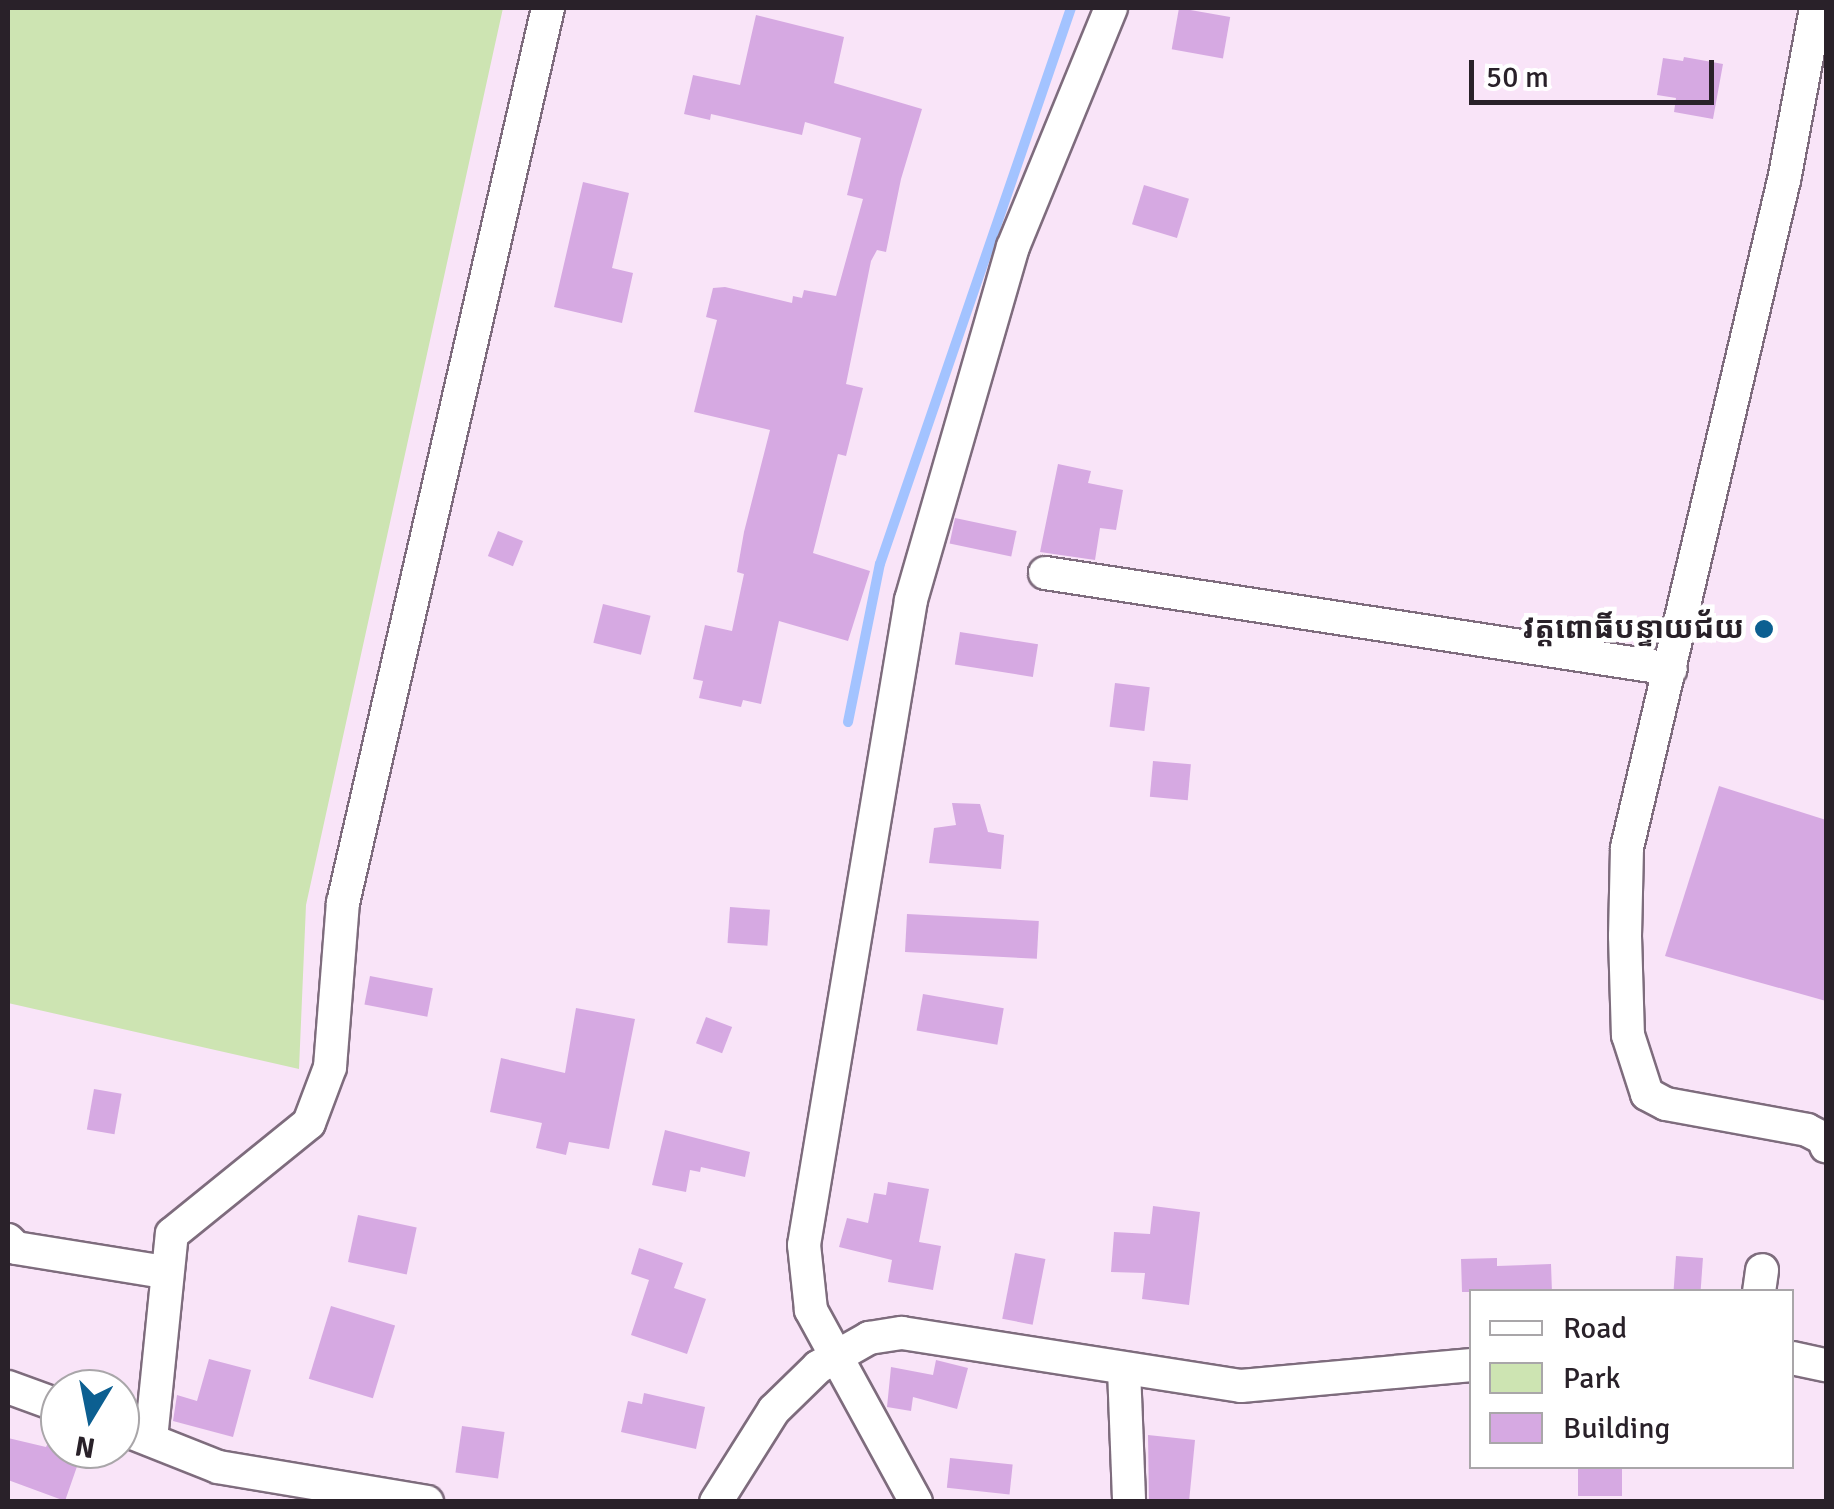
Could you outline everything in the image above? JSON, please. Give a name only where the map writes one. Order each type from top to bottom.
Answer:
[{"type":"street","points":[[140,1407],[172,1234],[309,1123],[330,1067],[343,903],[548,8]]},
{"type":"street","points":[[916,1502],[828,1361],[812,1310],[804,1245],[911,600],[1014,247],[1111,8]]},
{"type":"street","points":[[1816,8],[1817,58],[1784,180],[1628,848],[1628,1035],[1647,1094],[1666,1104],[1807,1130],[1823,1138],[1826,1146]]},
{"type":"street","points":[[1044,573],[1671,669]]},
{"type":"street","points":[[8,1240],[16,1248],[165,1272]]},
{"type":"street","points":[[716,1502],[783,1401],[828,1361],[870,1338],[902,1333],[1241,1386],[1469,1365]]},
{"type":"street","points":[[1794,1358],[1826,1365]]},
{"type":"street","points":[[1124,1369],[1129,1502]]},
{"type":"street","points":[[8,1387],[40,1399]]},
{"type":"street","points":[[140,1436],[218,1467],[427,1502]]},
{"type":"green space","points":[[8,8],[503,8],[306,905],[299,1069],[8,1003]]},
{"type":"building","points":[[1179,8],[1230,17],[1223,58],[1172,49]]},
{"type":"building","points":[[756,15],[844,37],[834,83],[922,109],[901,179],[886,252],[877,250],[871,261],[846,384],[863,388],[846,456],[838,454],[813,553],[870,571],[848,641],[779,621],[761,704],[743,700],[741,707],[699,698],[703,681],[693,679],[705,625],[732,631],[744,574],[737,572],[744,532],[770,430],[694,412],[717,320],[706,317],[713,288],[725,287],[792,303],[793,296],[802,298],[804,290],[836,296],[863,199],[847,195],[861,138],[805,122],[802,135],[711,114],[710,120],[684,114],[693,75],[740,85]]},
{"type":"building","points":[[1684,57],[1723,64],[1713,119],[1674,112],[1676,98],[1657,95],[1663,58],[1683,61]]},
{"type":"building","points":[[583,182],[629,193],[612,268],[633,273],[622,323],[554,307]]},
{"type":"building","points":[[1144,185],[1189,199],[1177,238],[1132,224]]},
{"type":"building","points":[[1058,464],[1091,471],[1088,483],[1123,490],[1116,530],[1100,528],[1095,560],[1040,552]]},
{"type":"building","points":[[955,518],[1017,531],[1011,557],[950,543]]},
{"type":"building","points":[[498,531],[523,541],[513,566],[488,556]]},
{"type":"building","points":[[603,604],[651,616],[641,655],[593,643]]},
{"type":"building","points":[[960,632],[1038,644],[1033,677],[955,665]]},
{"type":"building","points":[[1115,683],[1150,687],[1144,731],[1110,727]]},
{"type":"building","points":[[1153,761],[1191,764],[1188,800],[1150,797]]},
{"type":"building","points":[[1719,786],[1826,820],[1826,1001],[1665,956]]},
{"type":"building","points":[[952,803],[980,804],[988,832],[1004,835],[1001,869],[929,863],[934,828],[956,825]]},
{"type":"building","points":[[730,907],[770,910],[767,946],[727,943]]},
{"type":"building","points":[[907,914],[1039,921],[1037,959],[905,952]]},
{"type":"building","points":[[370,976],[433,988],[427,1017],[364,1004]]},
{"type":"building","points":[[923,994],[1004,1008],[997,1045],[917,1030]]},
{"type":"building","points":[[576,1008],[635,1019],[609,1149],[569,1142],[566,1155],[536,1148],[542,1123],[490,1112],[501,1058],[565,1073]]},
{"type":"building","points":[[706,1017],[732,1027],[722,1053],[696,1043]]},
{"type":"building","points":[[94,1089],[122,1094],[114,1134],[87,1129]]},
{"type":"building","points":[[665,1130],[750,1152],[745,1177],[701,1167],[700,1172],[690,1170],[686,1192],[652,1185]]},
{"type":"building","points":[[888,1182],[929,1189],[919,1242],[941,1246],[933,1290],[888,1282],[892,1260],[839,1247],[847,1218],[868,1223],[874,1193],[886,1195]]},
{"type":"building","points":[[1153,1206],[1200,1212],[1189,1305],[1142,1299],[1145,1273],[1111,1272],[1114,1232],[1150,1234]]},
{"type":"building","points":[[358,1215],[417,1227],[407,1274],[348,1262]]},
{"type":"building","points":[[639,1248],[683,1263],[674,1288],[706,1299],[687,1354],[631,1335],[649,1280],[631,1274]]},
{"type":"building","points":[[1015,1253],[1045,1259],[1033,1325],[1002,1319]]},
{"type":"building","points":[[1676,1256],[1703,1258],[1701,1289],[1674,1289]]},
{"type":"building","points":[[1497,1258],[1497,1266],[1551,1264],[1552,1289],[1462,1292],[1461,1259]]},
{"type":"building","points":[[331,1306],[395,1326],[373,1398],[309,1379]]},
{"type":"building","points":[[209,1359],[251,1370],[233,1437],[173,1421],[177,1395],[197,1401]]},
{"type":"building","points":[[936,1360],[968,1368],[957,1409],[913,1397],[911,1411],[887,1407],[891,1367],[933,1375]]},
{"type":"building","points":[[644,1393],[705,1407],[696,1449],[621,1432],[628,1401],[642,1404]]},
{"type":"building","points":[[462,1426],[505,1432],[498,1479],[455,1473]]},
{"type":"building","points":[[1148,1435],[1195,1440],[1189,1502],[1149,1502]]},
{"type":"building","points":[[8,1438],[40,1446],[40,1469],[76,1469],[65,1501],[8,1480]]},
{"type":"building","points":[[950,1458],[1013,1465],[1010,1494],[947,1488]]},
{"type":"building","points":[[1578,1469],[1622,1469],[1622,1496],[1578,1496]]},
{"type":"waterway","points":[[848,722],[880,564],[1071,8]]},
{"type":"place","name":"វត្តពោធិ៍បន្ទាយជ័យ","points":[[1764,629]]}]
